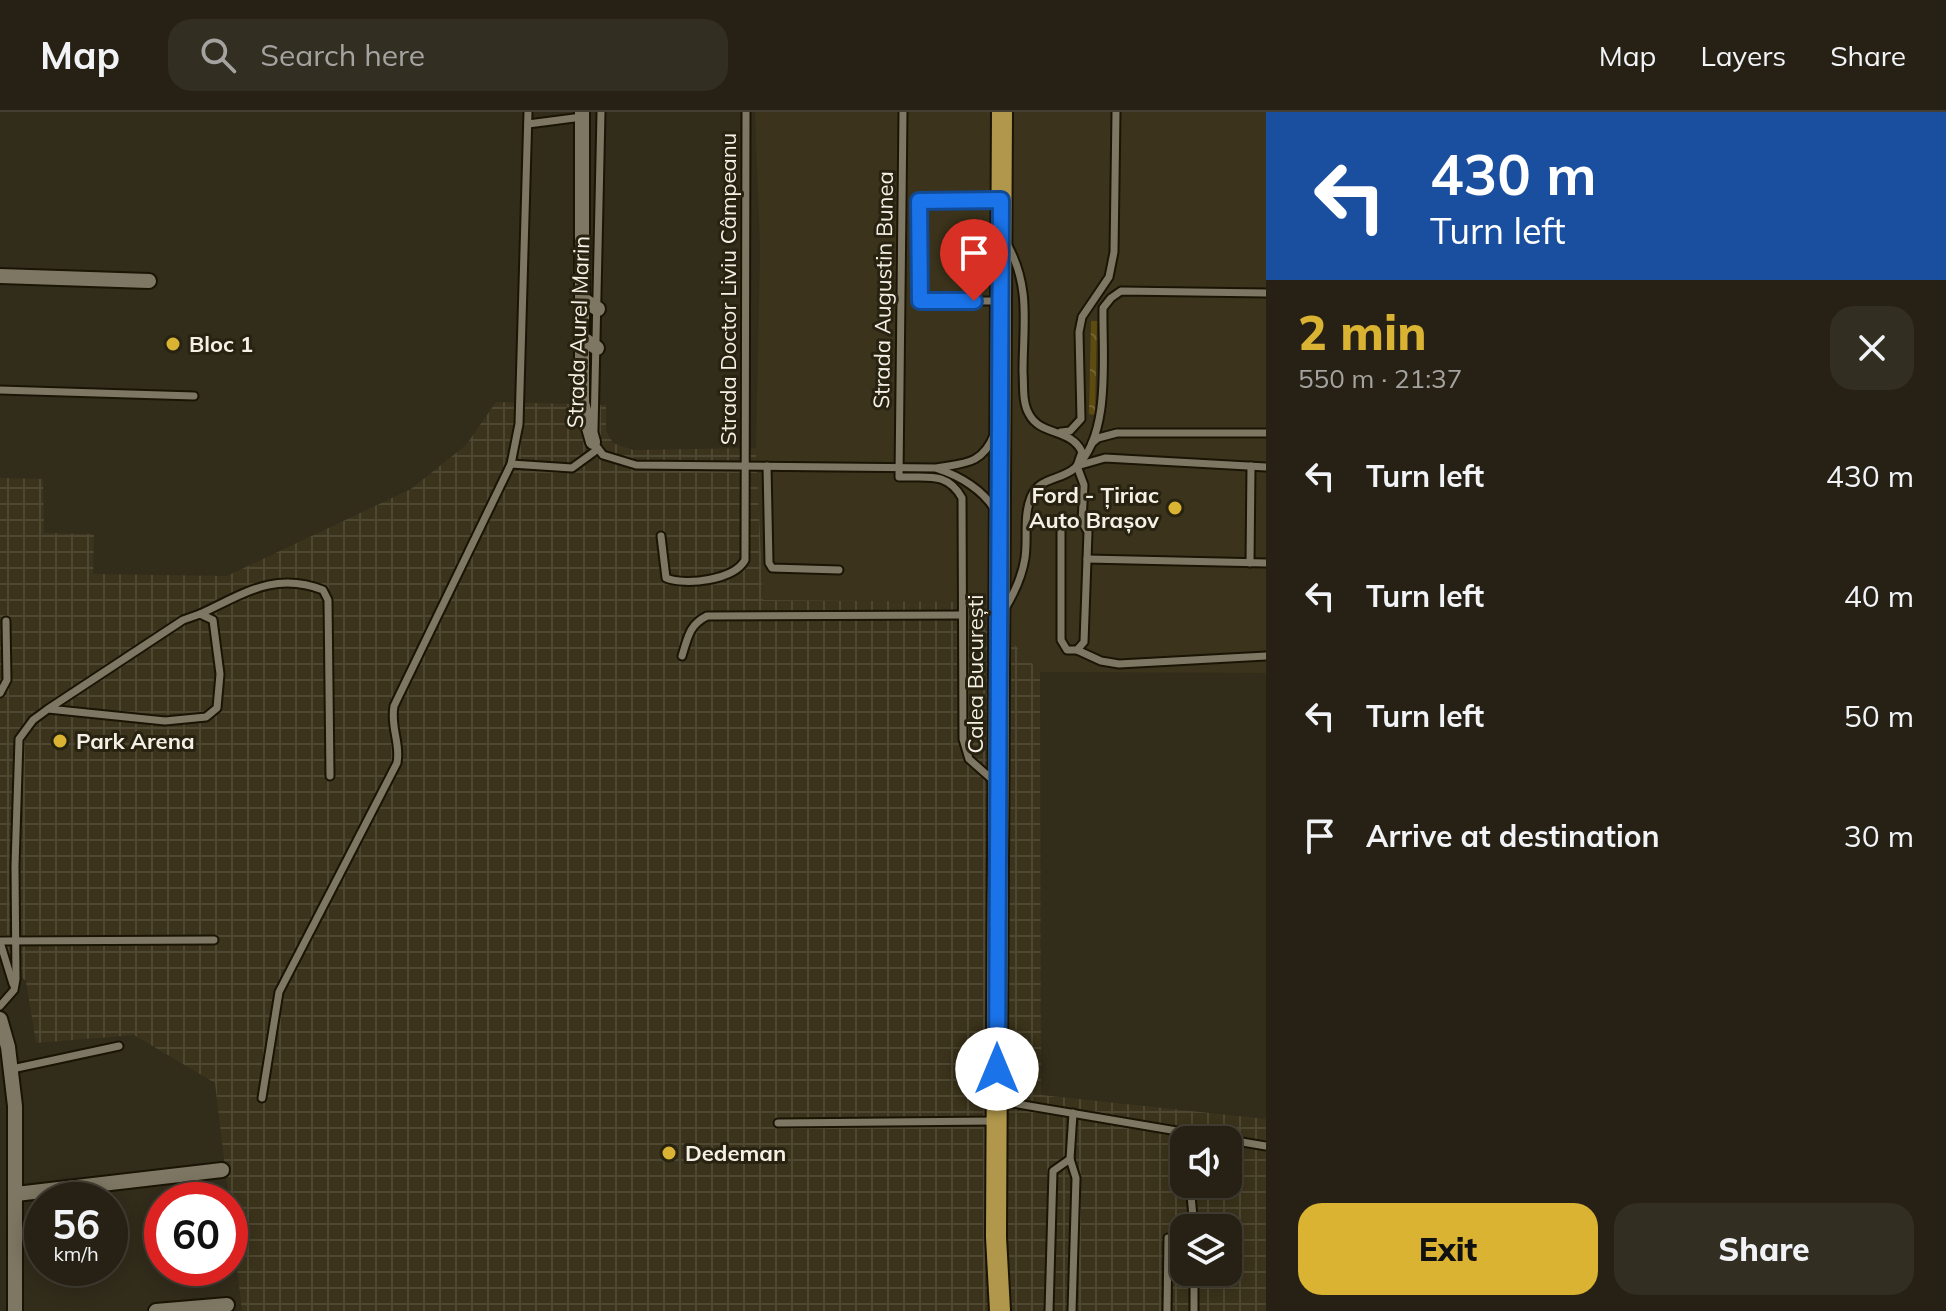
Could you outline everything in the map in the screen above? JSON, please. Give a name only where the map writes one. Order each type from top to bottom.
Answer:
[{"type":"main road","name":"Calea București","points":[[1000,1311],[996,1237],[1002,112]]},
{"type":"main road","name":"Calea București","points":[[988,1311],[996,1237]]},
{"type":"street","points":[[582,114],[582,403],[596,446]]},
{"type":"street","points":[[0,276],[149,281]]},
{"type":"street","points":[[582,299],[598,309]]},
{"type":"street","points":[[582,338],[597,348]]},
{"type":"street","points":[[1,1022],[15,1106],[15,1311]]},
{"type":"street","points":[[16,1194],[222,1170]]},
{"type":"street","points":[[156,1311],[227,1305]]},
{"type":"lane","points":[[262,1098],[279,992],[397,763],[399,751],[391,722],[394,706],[511,464],[519,424],[528,112]]},
{"type":"lane","name":"Strada Aurel Marin","points":[[601,112],[596,446],[603,455],[636,465],[936,468],[974,461],[993,440],[1001,416]]},
{"type":"lane","name":"Strada Doctor Liviu Câmpeanu","points":[[661,536],[666,578],[674,581],[720,578],[741,567],[745,560],[746,112]]},
{"type":"lane","name":"Strada Augustin Bunea","points":[[900,468],[903,112]]},
{"type":"lane","points":[[1059,433],[1070,431],[1081,419],[1079,332],[1082,317],[1113,267],[1116,112]]},
{"type":"lane","points":[[528,124],[582,114]]},
{"type":"lane","points":[[1001,200],[919,201],[920,301],[1001,301]]},
{"type":"lane","points":[[1001,232],[1023,278],[1024,395],[1028,414],[1040,426],[1073,439],[1082,452],[1077,466],[1084,485],[1082,521],[1088,532],[1084,642],[1077,650]]},
{"type":"lane","points":[[1077,466],[1090,445],[1101,415],[1103,308],[1111,298],[1121,291],[1266,293]]},
{"type":"lane","points":[[0,390],[194,396]]},
{"type":"lane","points":[[1090,445],[1098,438],[1117,433],[1266,433]]},
{"type":"lane","points":[[511,464],[572,468],[596,446]]},
{"type":"lane","points":[[999,618],[1015,592],[1021,575],[1025,557],[1026,513],[1033,490],[1050,477],[1105,458],[1266,467]]},
{"type":"lane","points":[[767,466],[769,563],[772,568],[839,570]]},
{"type":"lane","points":[[1250,563],[1251,466]]},
{"type":"lane","points":[[900,468],[899,477],[946,479],[955,484],[962,498],[963,739],[969,759],[998,784]]},
{"type":"lane","name":"Strada Aurel Marin","points":[[936,468],[955,475],[981,494],[1000,519]]},
{"type":"lane","points":[[1082,521],[1068,521],[1061,529],[1061,640],[1067,650],[1077,650],[1101,661],[1119,664],[1266,656]]},
{"type":"lane","points":[[1087,559],[1266,563]]},
{"type":"lane","points":[[0,1006],[14,990],[19,739],[33,720],[48,709],[183,620],[261,585],[274,582],[308,584],[323,590],[328,600],[330,776]]},
{"type":"lane","points":[[48,709],[165,721],[206,717],[217,708],[218,647],[213,620],[200,614]]},
{"type":"lane","points":[[682,656],[690,628],[707,616],[962,615]]},
{"type":"lane","points":[[0,693],[7,680],[6,621]]},
{"type":"lane","points":[[14,990],[0,942],[214,940]]},
{"type":"lane","points":[[11,1069],[119,1046]]},
{"type":"lane","points":[[997,1100],[1170,1129]]},
{"type":"lane","points":[[1072,1311],[1076,1178],[1070,1159],[1073,1113]]},
{"type":"lane","points":[[778,1123],[997,1121]]},
{"type":"lane","points":[[1242,1142],[1266,1146]]},
{"type":"lane","points":[[1049,1311],[1053,1171],[1070,1159]]},
{"type":"lane","points":[[1167,1311],[1170,1238]]},
{"type":"lane","points":[[1194,1286],[1194,1311]]},
{"type":"shaded area","points":[[755,112],[1266,112],[1266,673],[1040,672],[975,602],[763,600],[756,448],[760,249]]},
{"type":"shaded area","points":[[496,402],[606,405],[606,431],[613,443],[633,450],[756,448],[763,600],[975,602],[1040,672],[1041,1095],[1266,1119],[1266,1311],[242,1311],[239,1286],[248,1286],[248,1182],[227,1182],[215,1083],[134,1035],[36,1043],[26,981],[0,960],[0,478],[43,479],[44,533],[94,534],[93,574],[227,576],[411,489],[466,445]]},
{"type":"green space","points":[[1091,321],[1097,321],[1095,415],[1089,414]]},
{"type":"place","name":"Bloc 1","points":[[173,344]]},
{"type":"place","name":"Ford - Țiriac Auto Brașov","points":[[1175,508]]},
{"type":"place","name":"Park Arena","points":[[60,741]]},
{"type":"place","name":"Dedeman","points":[[669,1153]]},
{"type":"route","points":[[974,301],[920,301],[919,201],[1001,200],[997,1069]]}]
